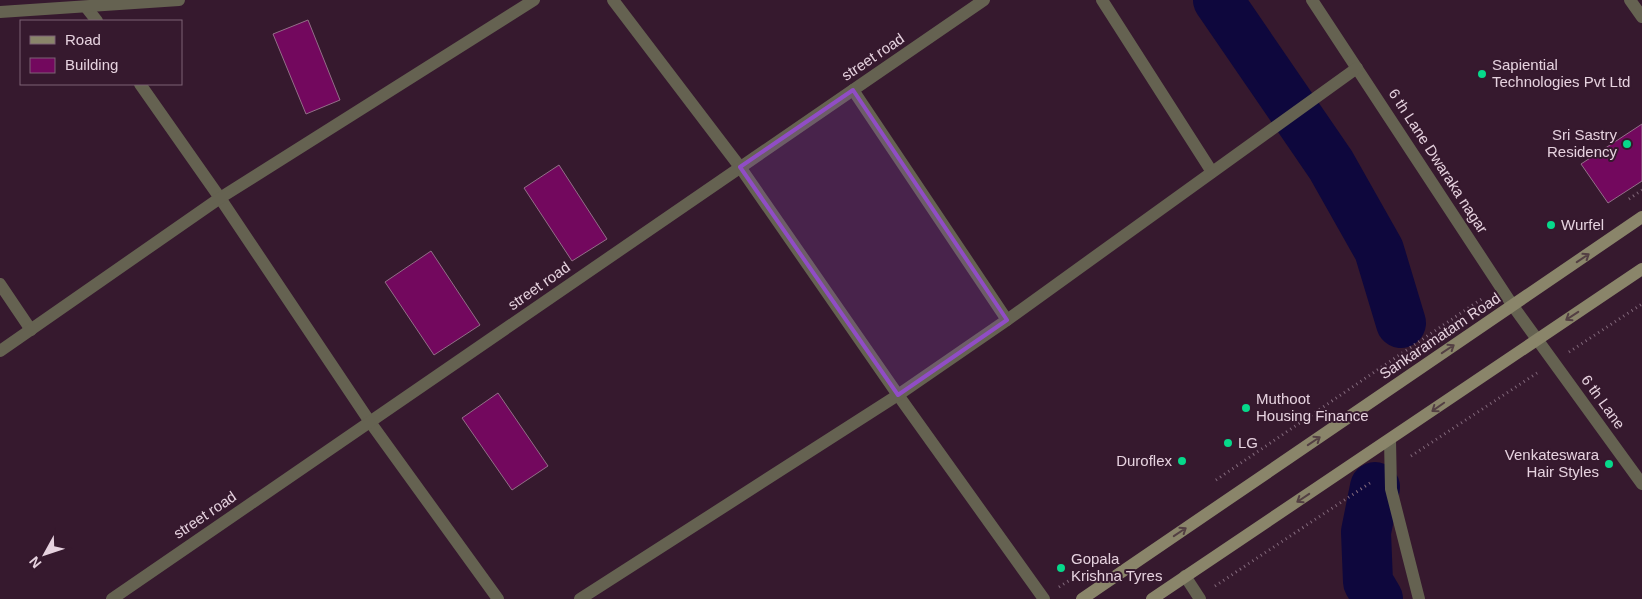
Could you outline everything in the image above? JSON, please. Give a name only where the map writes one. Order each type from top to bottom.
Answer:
[{"type":"main road","name":"Sankaramatam Road","points":[[1082,599],[1642,217]]},
{"type":"main road","points":[[1152,599],[1642,270]]},
{"type":"street","points":[[0,12],[179,0]]},
{"type":"street","points":[[0,351],[220,198],[534,0]]},
{"type":"street","points":[[613,0],[740,167],[898,395],[1044,599]]},
{"type":"street","name":"street road","points":[[112,599],[984,0]]},
{"type":"street","points":[[1102,0],[1212,172]]},
{"type":"street","name":"6 th Lane Dwaraka nagar","points":[[1312,0],[1513,306],[1537,339]]},
{"type":"street","points":[[1630,0],[1642,17]]},
{"type":"street","points":[[86,6],[95,20]]},
{"type":"street","points":[[580,599],[898,395],[1007,320],[1357,68]]},
{"type":"street","points":[[141,85],[220,198],[370,422],[498,599]]},
{"type":"street","points":[[853,90],[1007,320]]},
{"type":"street","points":[[0,284],[31,330]]},
{"type":"street","name":"6 th Lane","points":[[1537,339],[1642,484]]},
{"type":"street","points":[[1390,440],[1391,489],[1398,525],[1419,599]]},
{"type":"street","points":[[1185,576],[1199,598]]},
{"type":"path","points":[[1199,598],[1642,304]]},
{"type":"highlighted area","points":[[853,90],[1007,320],[898,395],[740,167]]},
{"type":"building","points":[[308,20],[340,100],[306,114],[273,34]]},
{"type":"building","name":"Sri Sastry Residency","points":[[1642,124],[1642,181],[1608,203],[1581,164]]},
{"type":"building","points":[[559,165],[607,239],[572,261],[524,188]]},
{"type":"building","points":[[431,251],[480,325],[434,355],[385,282]]},
{"type":"building","points":[[498,393],[548,466],[512,490],[462,418]]},
{"type":"waterway","points":[[1218,0],[1331,165],[1379,250],[1401,323]]},
{"type":"waterway","points":[[1375,487],[1366,532],[1368,582],[1378,599]]},
{"type":"place","name":"Sapiential Technologies Pvt Ltd","points":[[1482,74]]},
{"type":"place","name":"Sri Sastry Residency","points":[[1627,144]]},
{"type":"place","name":"Wurfel","points":[[1551,225]]},
{"type":"place","name":"Muthoot Housing Finance","points":[[1246,408]]},
{"type":"place","name":"LG","points":[[1228,443]]},
{"type":"place","name":"Duroflex","points":[[1182,461]]},
{"type":"place","name":"Venkateswara Hair Styles","points":[[1609,464]]},
{"type":"place","name":"Gopala Krishna Tyres","points":[[1061,568]]}]
